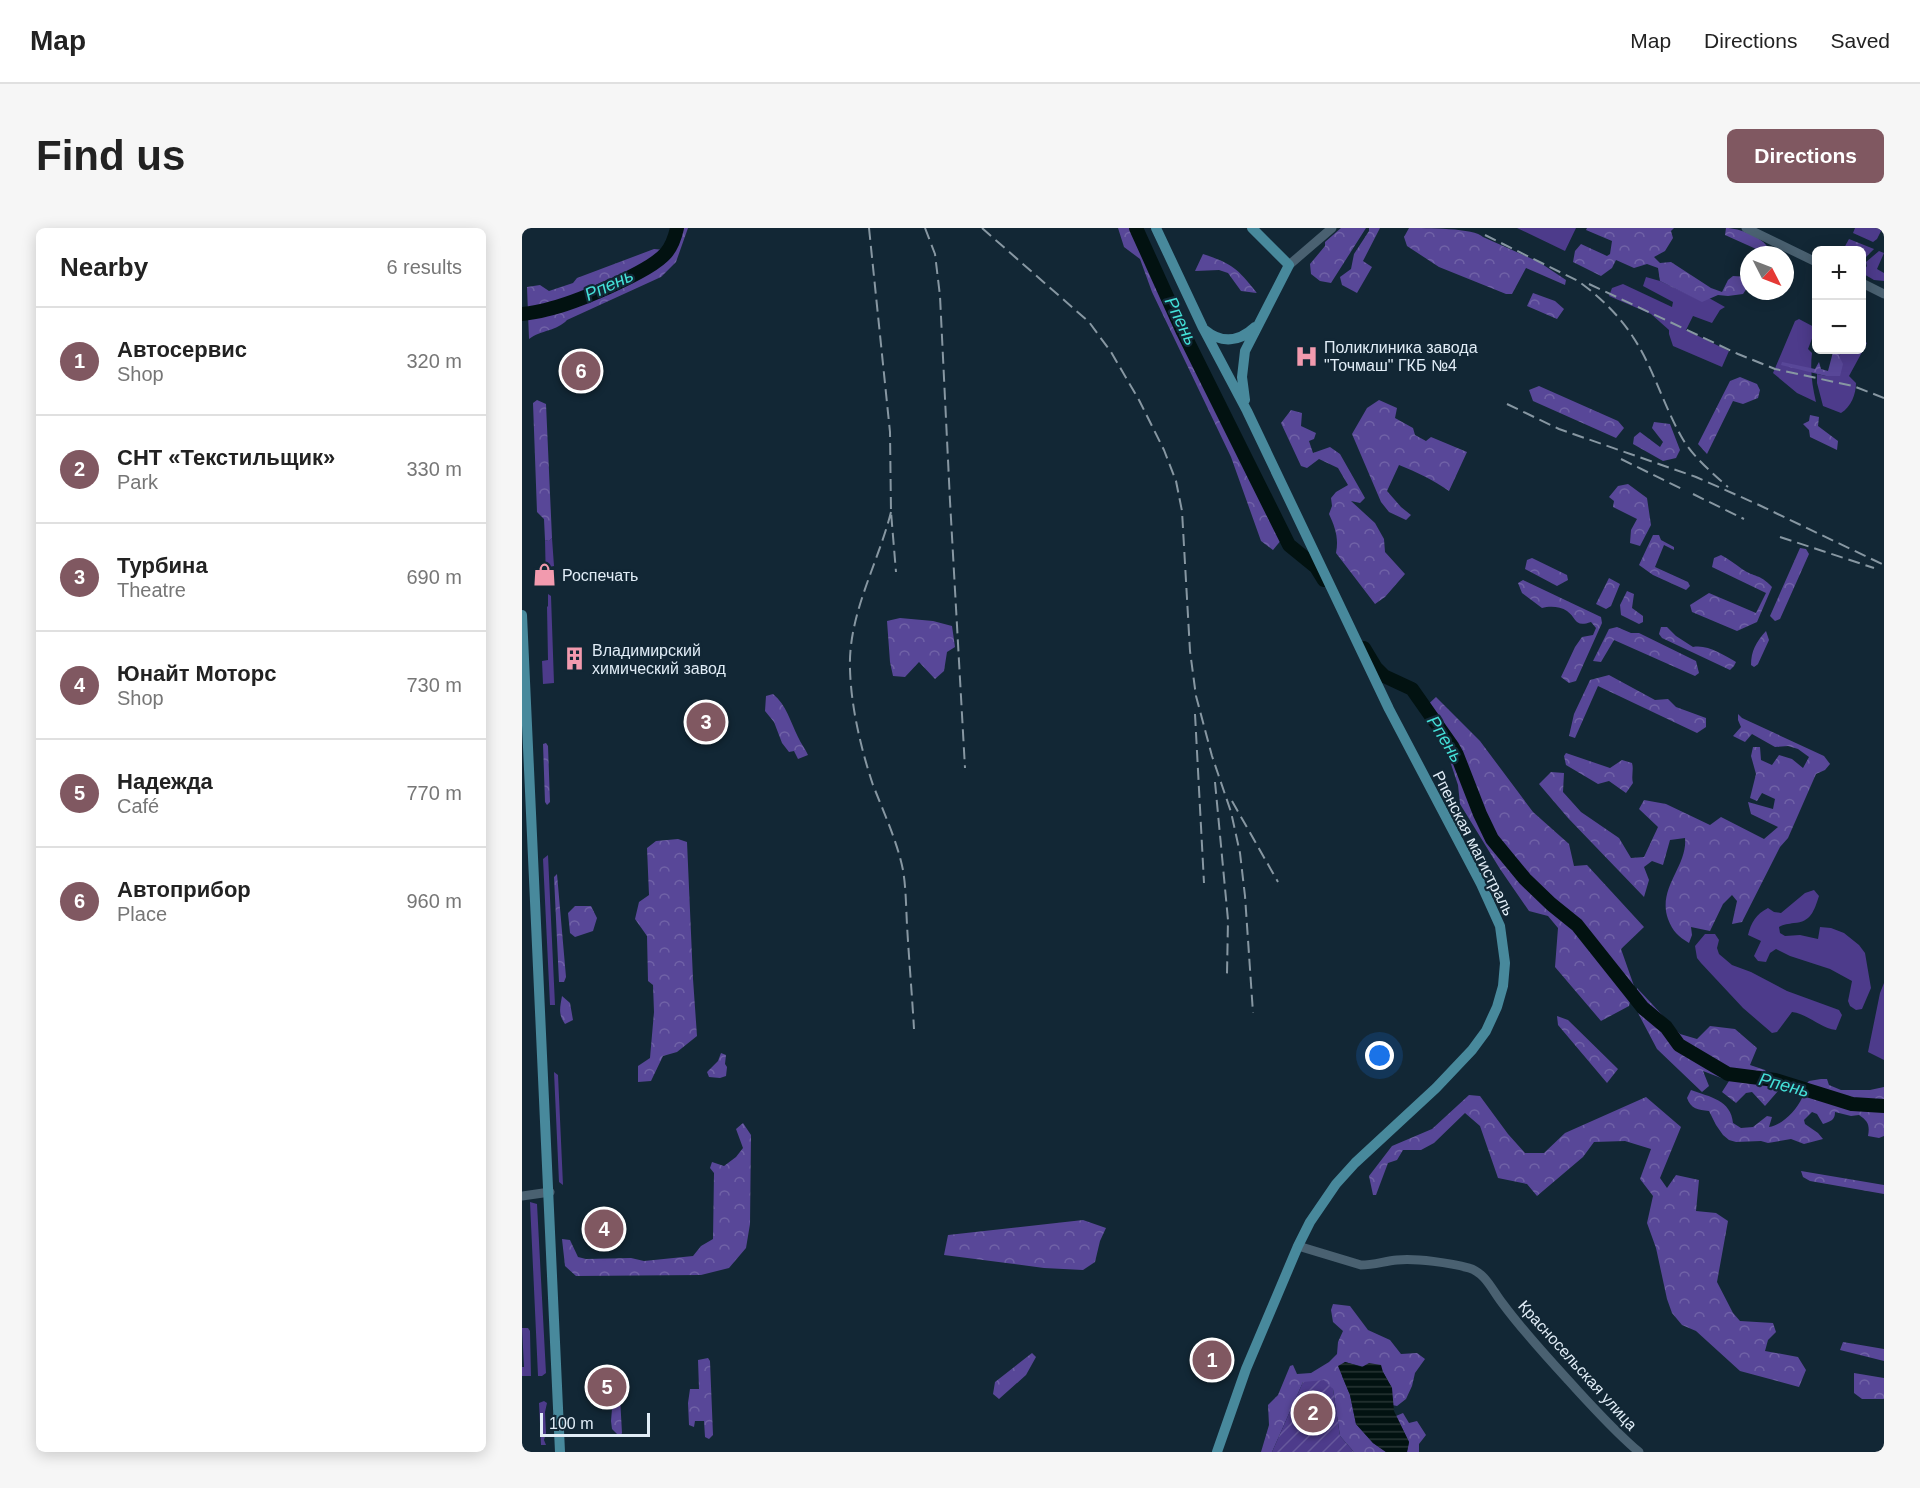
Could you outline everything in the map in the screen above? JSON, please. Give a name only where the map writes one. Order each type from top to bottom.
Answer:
[{"type":"main road","points":[[1252,228],[1289,265]]},
{"type":"main road","name":"Рпенская магистраль","points":[[1159,231],[1203,328],[1247,411],[1389,709],[1500,926],[1505,963],[1503,986],[1497,1007],[1486,1031],[1472,1050],[1437,1088],[1355,1163],[1336,1184],[1310,1222],[1246,1369],[1217,1452]]},
{"type":"main road","name":"Рпенская магистраль","points":[[1247,411],[1242,377],[1245,351],[1289,265]]},
{"type":"main road","name":"Рпенская магистраль","points":[[1203,328],[1213,336],[1232,340],[1241,338],[1257,324]]},
{"type":"main road","points":[[522,615],[550,1192],[560,1452]]},
{"type":"street","points":[[1289,265],[1332,228]]},
{"type":"street","points":[[1746,228],[1812,260]]},
{"type":"street","points":[[1866,285],[1884,294]]},
{"type":"street","points":[[522,1196],[550,1192]]},
{"type":"street","name":"Красносельская улица","points":[[1298,1246],[1361,1265],[1396,1260],[1421,1260],[1470,1268],[1478,1272],[1533,1342],[1634,1451]]},
{"type":"shaded area","points":[[1517,228],[1576,228],[1565,251]]},
{"type":"shaded area","points":[[1855,228],[1884,229],[1873,242],[1853,233]]},
{"type":"shaded area","points":[[1849,239],[1874,249],[1866,257],[1866,246],[1845,246]]},
{"type":"shaded area","points":[[1879,251],[1884,253],[1877,269],[1884,273],[1884,281],[1874,280],[1866,275],[1866,262]]},
{"type":"shaded area","points":[[1646,277],[1660,281],[1702,301],[1709,298],[1725,307],[1720,310],[1712,323],[1693,316],[1686,330],[1729,351],[1722,367],[1673,346],[1669,330],[1651,314],[1609,296],[1612,288],[1623,284],[1672,307],[1673,302],[1643,286]]},
{"type":"shaded area","points":[[1799,319],[1812,326],[1812,338],[1808,349],[1812,353],[1812,378],[1816,402],[1797,393],[1773,373],[1795,321]]},
{"type":"shaded area","points":[[1840,354],[1861,354],[1849,376],[1856,383],[1854,396],[1841,413],[1823,406],[1817,374],[1826,376]]},
{"type":"shaded area","points":[[552,538],[554,566],[549,567],[550,582],[546,586],[545,540],[549,541]]},
{"type":"shaded area","points":[[548,594],[551,596],[554,683],[543,684],[542,661],[548,660]]},
{"type":"shaded area","points":[[548,855],[555,1005],[550,1005],[543,859]]},
{"type":"shaded area","points":[[1814,890],[1819,896],[1811,915],[1800,922],[1779,927],[1780,933],[1785,936],[1800,935],[1818,939],[1820,927],[1831,928],[1844,933],[1859,945],[1865,953],[1871,988],[1862,1009],[1856,1010],[1850,1006],[1848,1001],[1852,981],[1830,969],[1776,949],[1770,953],[1766,962],[1758,961],[1754,956],[1761,941],[1748,935],[1757,916],[1768,908],[1781,913],[1805,893]]},
{"type":"shaded area","points":[[1705,934],[1715,934],[1719,940],[1717,948],[1719,954],[1732,965],[1787,991],[1839,1010],[1842,1015],[1836,1030],[1792,1012],[1777,1032],[1772,1033],[1743,1008],[1697,958],[1695,946]]},
{"type":"shaded area","points":[[1884,983],[1884,1060],[1868,1052]]},
{"type":"shaded area","points":[[554,1072],[558,1075],[563,1185],[559,1182]]},
{"type":"shaded area","points":[[530,1202],[537,1204],[546,1373],[542,1376],[538,1376]]},
{"type":"shaded area","points":[[522,1328],[528,1328],[530,1331],[531,1376],[522,1376],[522,1367],[524,1367]]},
{"type":"shaded area","points":[[1345,1362],[1362,1367],[1369,1363],[1381,1365],[1392,1388],[1394,1411],[1409,1442],[1407,1452],[1386,1452],[1373,1443],[1356,1424],[1350,1395],[1338,1366]]},
{"type":"shaded area","points":[[1324,1380],[1333,1389],[1340,1436],[1354,1452],[1272,1452],[1303,1382]]},
{"type":"shaded area","points":[[544,1401],[547,1403],[544,1440],[546,1445],[541,1445],[539,1403]]},
{"type":"green space","points":[[673,228],[688,228],[676,262],[661,277],[529,339],[527,287],[540,285],[549,291],[654,249],[665,250]]},
{"type":"green space","points":[[1118,228],[1133,228],[1173,317],[1282,539],[1273,550],[1261,541],[1231,457],[1152,292],[1140,259],[1124,247]]},
{"type":"green space","points":[[1341,228],[1366,228],[1331,283],[1320,281],[1311,274],[1310,264],[1325,246],[1325,242]]},
{"type":"green space","points":[[1369,228],[1380,228],[1363,261],[1372,267],[1357,293],[1342,285],[1340,277],[1351,269],[1354,254]]},
{"type":"green space","points":[[1409,228],[1449,229],[1478,234],[1539,262],[1566,280],[1565,285],[1526,268],[1512,294],[1506,294],[1439,267],[1407,246],[1404,237]]},
{"type":"green space","points":[[1587,228],[1674,228],[1671,231],[1673,238],[1665,251],[1654,257],[1660,263],[1671,262],[1711,288],[1722,292],[1728,280],[1733,276],[1740,276],[1740,294],[1718,295],[1702,302],[1660,281],[1658,268],[1647,264],[1634,268],[1616,260],[1612,268],[1601,276],[1573,262],[1575,251],[1581,244],[1607,256],[1610,254],[1612,241],[1586,230]]},
{"type":"green space","points":[[1726,228],[1737,230],[1750,234],[1767,246],[1749,246],[1725,235]]},
{"type":"green space","points":[[1203,254],[1234,268],[1257,293],[1241,291],[1228,273],[1219,270],[1195,271]]},
{"type":"green space","points":[[1533,293],[1555,301],[1564,309],[1557,319],[1527,306]]},
{"type":"green space","points":[[1832,354],[1840,354],[1839,356],[1843,364],[1840,376],[1826,376],[1781,365],[1782,362],[1815,369],[1819,362],[1821,369],[1828,371]]},
{"type":"green space","points":[[1740,377],[1757,384],[1760,390],[1758,398],[1743,404],[1733,401],[1707,454],[1698,444],[1730,381]]},
{"type":"green space","points":[[1539,386],[1618,421],[1624,428],[1616,438],[1533,401],[1529,390]]},
{"type":"green space","points":[[537,400],[546,404],[552,538],[549,541],[545,540],[544,519],[537,512],[533,403]]},
{"type":"green space","points":[[1379,400],[1397,408],[1395,418],[1413,428],[1415,435],[1426,441],[1431,437],[1467,452],[1449,491],[1399,465],[1387,491],[1411,515],[1406,520],[1389,512],[1381,502],[1352,434],[1367,408]]},
{"type":"green space","points":[[1291,410],[1302,413],[1301,426],[1316,433],[1314,439],[1309,441],[1313,453],[1330,447],[1340,454],[1365,498],[1360,503],[1351,501],[1375,523],[1384,539],[1385,552],[1405,574],[1385,597],[1375,604],[1336,553],[1336,533],[1329,514],[1332,506],[1331,498],[1348,485],[1338,468],[1319,459],[1307,468],[1301,466],[1281,423]]},
{"type":"green space","points":[[1810,415],[1819,417],[1818,426],[1838,441],[1837,450],[1810,437],[1809,430],[1803,424],[1809,421]]},
{"type":"green space","points":[[1654,422],[1670,424],[1680,450],[1676,458],[1663,461],[1633,444],[1634,437],[1640,432],[1660,447],[1663,442],[1652,428]]},
{"type":"green space","points":[[1628,484],[1647,498],[1651,525],[1640,546],[1630,543],[1631,530],[1637,519],[1613,507],[1614,501],[1609,497],[1618,486]]},
{"type":"green space","points":[[1653,535],[1659,535],[1661,540],[1674,547],[1674,550],[1664,545],[1655,567],[1688,582],[1690,586],[1686,590],[1653,575],[1639,565]]},
{"type":"green space","points":[[1800,548],[1806,549],[1809,554],[1780,619],[1775,621],[1770,616]]},
{"type":"green space","points":[[1721,555],[1772,587],[1757,622],[1737,631],[1692,612],[1690,605],[1709,593],[1756,613],[1766,593],[1712,567],[1714,558]]},
{"type":"green space","points":[[1532,558],[1567,575],[1568,580],[1557,586],[1525,569],[1527,560]]},
{"type":"green space","points":[[1609,578],[1620,584],[1611,606],[1606,609],[1596,604]]},
{"type":"green space","points":[[1523,580],[1601,617],[1602,623],[1576,681],[1569,683],[1561,677],[1582,637],[1593,635],[1596,628],[1591,622],[1579,623],[1561,608],[1542,608],[1522,593],[1518,583]]},
{"type":"green space","points":[[1627,591],[1634,594],[1632,608],[1643,616],[1643,622],[1639,624],[1621,615],[1620,605]]},
{"type":"green space","points":[[900,618],[933,621],[952,626],[955,647],[947,652],[944,671],[935,679],[919,662],[905,677],[893,676],[887,621]]},
{"type":"green space","points":[[1617,627],[1631,633],[1639,633],[1696,661],[1699,673],[1695,676],[1614,640],[1601,662],[1593,661],[1609,629]]},
{"type":"green space","points":[[1661,627],[1667,627],[1693,647],[1698,646],[1721,653],[1736,662],[1734,666],[1730,670],[1662,638],[1659,634]]},
{"type":"green space","points":[[1766,631],[1769,640],[1758,664],[1754,667],[1751,665],[1753,651]]},
{"type":"green space","points":[[1609,675],[1655,700],[1668,699],[1676,707],[1706,718],[1706,727],[1697,733],[1598,686],[1575,738],[1569,736],[1574,714],[1590,680]]},
{"type":"green space","points":[[773,694],[785,708],[808,755],[798,759],[794,751],[789,752],[782,743],[774,722],[765,711],[766,696]]},
{"type":"green space","points":[[1436,697],[1480,741],[1533,812],[1569,844],[1574,866],[1587,865],[1644,927],[1621,949],[1634,986],[1629,1006],[1601,1021],[1555,967],[1558,928],[1548,916],[1529,911],[1460,804],[1458,785],[1449,758],[1421,711]]},
{"type":"green space","points":[[1738,714],[1742,718],[1824,756],[1830,764],[1825,770],[1816,774],[1788,838],[1780,847],[1742,922],[1732,924],[1737,901],[1732,895],[1723,904],[1710,931],[1691,927],[1692,935],[1689,943],[1674,930],[1668,919],[1666,908],[1666,897],[1682,858],[1685,838],[1670,840],[1663,865],[1652,861],[1644,867],[1649,880],[1644,897],[1568,818],[1539,784],[1551,772],[1564,773],[1563,792],[1581,812],[1619,838],[1631,858],[1644,857],[1658,827],[1639,809],[1644,800],[1666,804],[1710,825],[1721,817],[1764,839],[1778,827],[1751,814],[1748,802],[1773,809],[1775,799],[1762,793],[1757,801],[1750,798],[1756,774],[1751,756],[1753,747],[1760,747],[1761,760],[1772,765],[1779,755],[1792,759],[1803,768],[1809,757],[1798,749],[1788,746],[1775,747],[1752,734],[1745,742],[1733,736],[1741,727]]},
{"type":"green space","points":[[546,743],[550,802],[547,805],[543,744]]},
{"type":"green space","points":[[1566,753],[1610,768],[1622,760],[1632,763],[1633,783],[1626,793],[1609,781],[1598,784],[1566,765],[1564,756]]},
{"type":"green space","points":[[678,839],[687,842],[697,1036],[677,1052],[663,1056],[651,1081],[638,1082],[638,1066],[650,1058],[654,1012],[653,985],[648,981],[647,936],[635,919],[639,902],[649,895],[647,848],[656,841]]},
{"type":"green space","points":[[557,874],[566,977],[564,982],[559,982],[554,877]]},
{"type":"green space","points":[[575,906],[591,906],[597,918],[593,931],[575,937],[570,933],[568,913]]},
{"type":"green space","points":[[1637,988],[1680,1034],[1697,1039],[1710,1026],[1735,1029],[1757,1048],[1750,1065],[1765,1070],[1778,1091],[1765,1106],[1752,1092],[1746,1093],[1736,1103],[1722,1092],[1729,1081],[1703,1071],[1709,1086],[1702,1092],[1657,1049],[1638,1013]]},
{"type":"green space","points":[[562,996],[570,1003],[573,1020],[565,1024],[560,1014]]},
{"type":"green space","points":[[1557,1016],[1568,1020],[1618,1069],[1607,1083],[1558,1025]]},
{"type":"green space","points":[[721,1053],[726,1055],[726,1076],[709,1077],[707,1072],[718,1061]]},
{"type":"green space","points":[[1827,1079],[1829,1085],[1841,1090],[1870,1090],[1884,1087],[1884,1136],[1879,1138],[1868,1136],[1868,1124],[1859,1115],[1851,1116],[1835,1112],[1832,1120],[1823,1124],[1817,1114],[1812,1112],[1804,1120],[1805,1124],[1823,1139],[1804,1144],[1791,1139],[1768,1143],[1736,1142],[1723,1135],[1709,1111],[1695,1108],[1687,1098],[1691,1090],[1718,1100],[1728,1109],[1733,1123],[1741,1128],[1753,1127],[1767,1116],[1772,1117],[1769,1127],[1784,1120],[1792,1112],[1802,1098],[1809,1081]]},
{"type":"green space","points":[[1469,1095],[1480,1096],[1525,1153],[1544,1153],[1565,1133],[1646,1097],[1681,1127],[1660,1178],[1667,1188],[1676,1175],[1699,1180],[1696,1211],[1716,1213],[1728,1221],[1717,1282],[1733,1313],[1740,1321],[1773,1323],[1776,1332],[1768,1340],[1765,1351],[1798,1357],[1806,1370],[1799,1387],[1740,1371],[1696,1331],[1682,1325],[1672,1313],[1656,1248],[1647,1223],[1653,1196],[1640,1179],[1651,1149],[1625,1141],[1594,1142],[1583,1157],[1537,1196],[1527,1184],[1498,1178],[1480,1126],[1465,1113],[1434,1143],[1421,1150],[1403,1150],[1397,1160],[1388,1163],[1376,1195],[1373,1195],[1369,1176],[1392,1146],[1432,1129]]},
{"type":"green space","points":[[743,1123],[751,1135],[750,1224],[746,1248],[729,1268],[701,1275],[576,1276],[565,1266],[562,1239],[570,1240],[578,1257],[586,1259],[631,1258],[644,1261],[693,1256],[701,1246],[713,1239],[714,1173],[710,1168],[712,1162],[724,1166],[736,1157],[743,1148],[736,1129]]},
{"type":"green space","points":[[1801,1171],[1884,1185],[1884,1194],[1810,1181],[1803,1177]]},
{"type":"green space","points":[[1083,1220],[1106,1228],[1095,1262],[1083,1270],[1044,1268],[944,1255],[948,1235]]},
{"type":"green space","points":[[1333,1304],[1350,1306],[1368,1330],[1390,1340],[1401,1354],[1417,1353],[1425,1359],[1415,1373],[1406,1399],[1397,1406],[1392,1405],[1392,1388],[1383,1372],[1345,1362],[1342,1376],[1350,1395],[1356,1424],[1373,1443],[1386,1452],[1354,1452],[1340,1436],[1333,1389],[1303,1382],[1272,1452],[1261,1452],[1269,1425],[1268,1405],[1278,1395],[1290,1366],[1293,1365],[1297,1374],[1311,1373],[1337,1354],[1338,1342],[1343,1331],[1333,1322],[1331,1310]]},
{"type":"green space","points":[[1843,1342],[1884,1349],[1884,1361],[1840,1350]]},
{"type":"green space","points":[[1032,1353],[1036,1357],[1026,1375],[999,1399],[993,1394],[995,1382]]},
{"type":"green space","points":[[708,1358],[710,1361],[713,1435],[709,1439],[705,1437],[704,1421],[695,1421],[694,1427],[689,1425],[688,1403],[690,1389],[699,1389],[698,1360]]},
{"type":"green space","points":[[1854,1373],[1884,1378],[1884,1399],[1862,1399],[1854,1393]]},
{"type":"green space","points":[[613,1397],[620,1397],[622,1433],[620,1437],[612,1429],[611,1421]]},
{"type":"green space","points":[[1403,1413],[1409,1423],[1417,1421],[1426,1435],[1419,1444],[1419,1452],[1407,1452],[1409,1442],[1396,1416]]},
{"type":"waterway","name":"Рпень","points":[[522,314],[545,310],[573,301],[644,270],[666,253],[677,228]]},
{"type":"waterway","name":"Рпень","points":[[1136,228],[1183,332],[1289,545],[1316,567],[1324,580]]},
{"type":"waterway","name":"Рпень","points":[[1364,648],[1376,668],[1384,676],[1412,689],[1452,746],[1492,839],[1525,879],[1577,925],[1643,1008],[1666,1027],[1679,1045],[1728,1074],[1775,1080],[1852,1104],[1884,1106]]},
{"type":"railway","points":[[869,228],[890,432],[891,512],[896,572]]},
{"type":"railway","points":[[925,228],[935,254],[940,296],[965,768]]},
{"type":"railway","points":[[982,228],[1089,322],[1111,352],[1139,400],[1164,450],[1176,481],[1182,511],[1190,651],[1196,696],[1212,756],[1231,812],[1240,853],[1253,1013]]},
{"type":"railway","points":[[1485,235],[1578,281],[1608,306],[1640,349],[1685,443],[1702,463],[1728,487]]},
{"type":"railway","points":[[1589,284],[1775,369],[1853,386],[1884,398]]},
{"type":"railway","points":[[1507,404],[1559,429],[1696,477],[1884,565]]},
{"type":"railway","points":[[1621,459],[1684,490]]},
{"type":"railway","points":[[1693,494],[1744,519]]},
{"type":"railway","points":[[891,512],[859,609],[854,629],[850,669],[857,728],[864,757],[894,838],[903,870],[914,1029]]},
{"type":"railway","points":[[1780,537],[1874,568]]},
{"type":"railway","points":[[1195,714],[1204,883]]},
{"type":"railway","points":[[1215,782],[1228,920],[1227,974]]},
{"type":"railway","points":[[1232,801],[1278,882]]},
{"type":"place","name":"Поликлиника завода \"Точмаш\" ГКБ №4","points":[[1306,356]]},
{"type":"place","name":"Автоприбор","points":[[581,371]]},
{"type":"place","name":"Роспечать","points":[[544,575]]},
{"type":"place","name":"Владимирский химический завод","points":[[574,659]]},
{"type":"place","name":"Турбина","points":[[706,722]]},
{"type":"place","name":"Юнайт Моторс","points":[[604,1229]]},
{"type":"place","name":"Автосервис","points":[[1212,1360]]},
{"type":"place","name":"Надежда","points":[[607,1387]]},
{"type":"place","name":"СНТ «Текстильщик»","points":[[1313,1413]]}]
